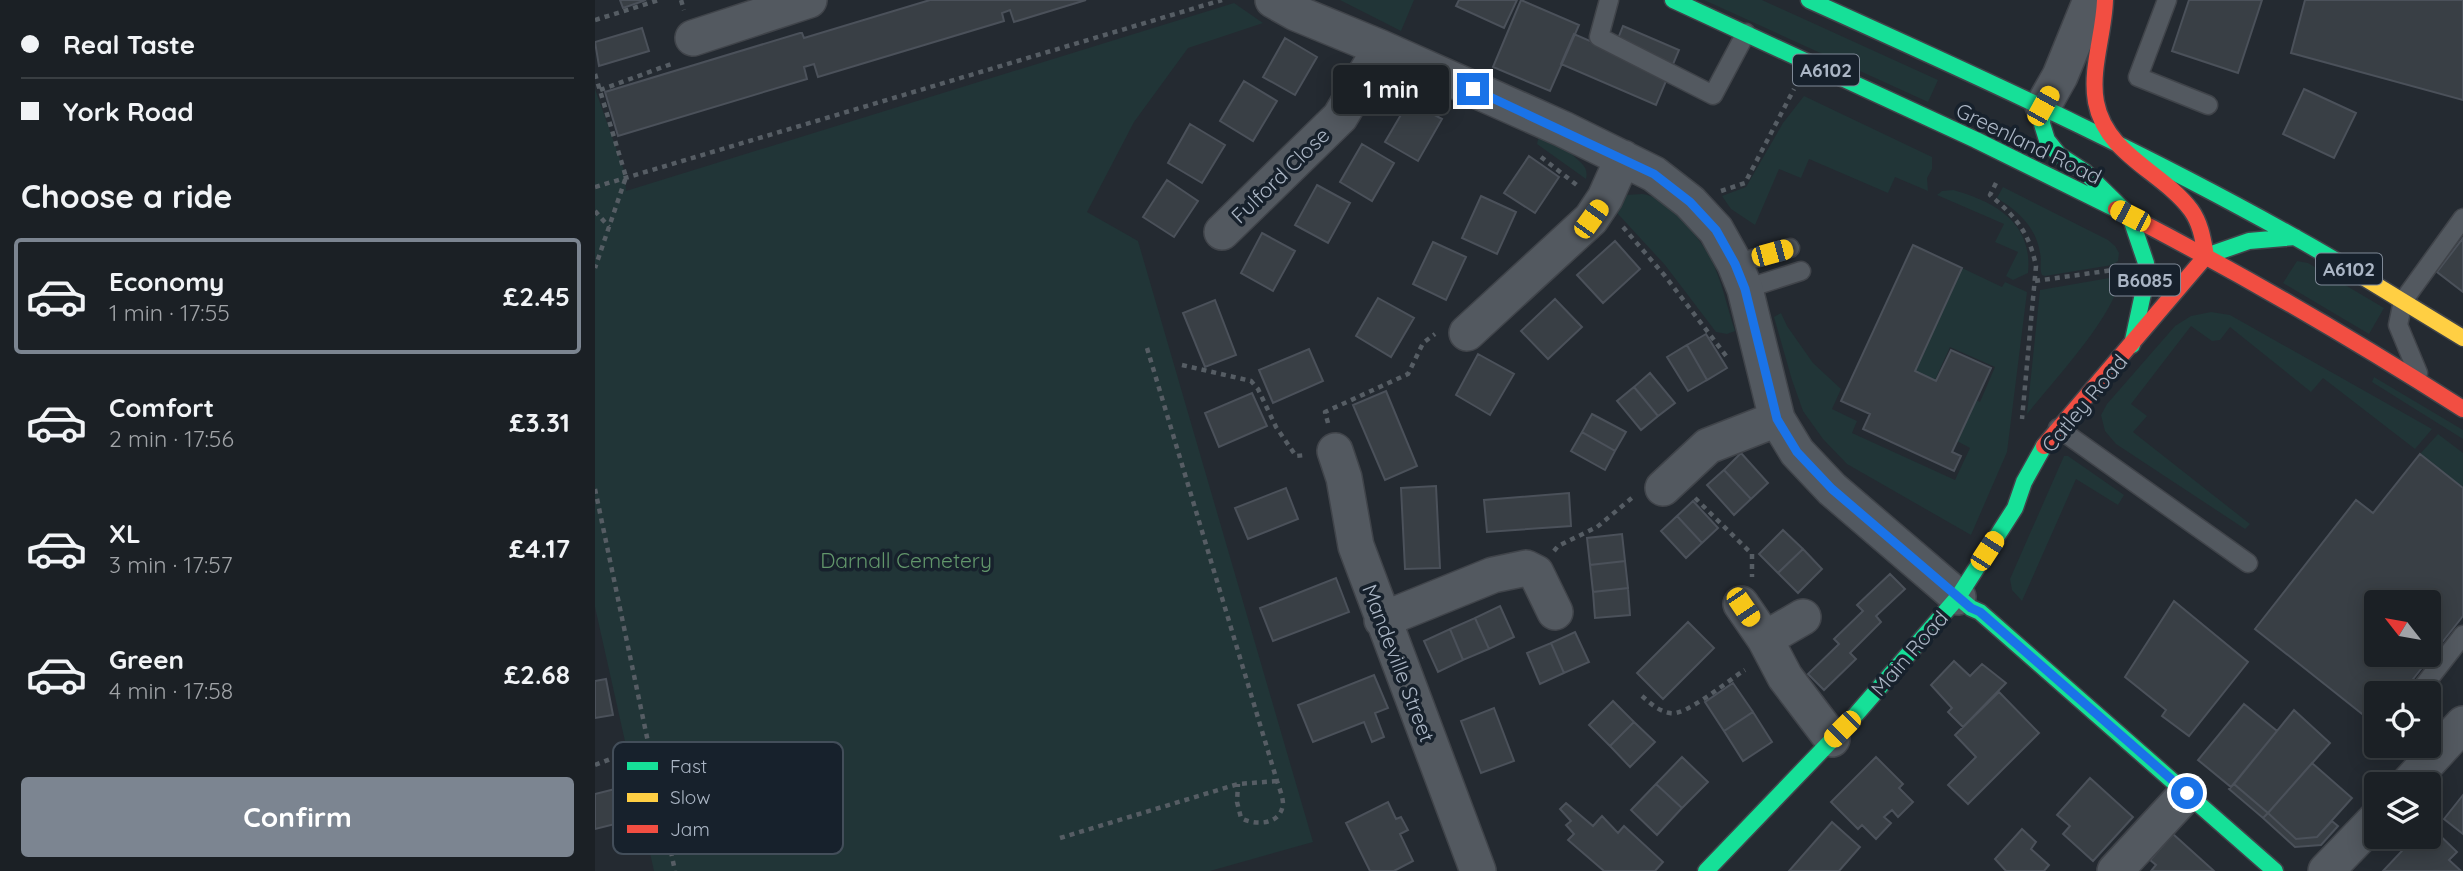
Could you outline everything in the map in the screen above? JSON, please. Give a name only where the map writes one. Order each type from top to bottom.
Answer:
[{"type":"main road","name":"Greenland Road","points":[[1673,0],[1808,61],[2130,216],[2300,309],[2463,409]]},
{"type":"main road","name":"Greenland Road","points":[[1809,0],[2033,115],[2112,139],[2295,237],[2463,338]]},
{"type":"main road","points":[[2105,0],[2094,91],[2100,116],[2112,139]]},
{"type":"main road","points":[[2033,115],[2042,124],[2047,140],[2059,155],[2085,172],[2130,216]]},
{"type":"main road","points":[[1977,141],[2002,136]]},
{"type":"main road","name":"B6085","points":[[2112,139],[2192,209],[2203,229],[2206,256],[2239,242],[2295,237]]},
{"type":"main road","name":"B6085","points":[[2130,216],[2146,264],[2144,289],[2132,345]]},
{"type":"main road","name":"Catley Road","points":[[1958,597],[2015,508],[2024,482],[2042,449],[2206,256]]},
{"type":"main road","name":"Main Road","points":[[1706,871],[1832,739],[1958,597],[1980,612],[2275,871]]},
{"type":"street","points":[[693,38],[809,0]]},
{"type":"street","points":[[1273,0],[1296,13],[1381,48],[1623,158],[1654,174],[1690,202],[1716,230],[1740,276],[1777,419],[1797,452],[1832,489],[1958,597]]},
{"type":"street","points":[[2033,115],[2060,76],[2091,0]]},
{"type":"street","name":"Fulford Close","points":[[1222,232],[1340,117],[1381,48]]},
{"type":"street","points":[[1467,333],[1591,219],[1623,158]]},
{"type":"street","points":[[1669,483],[1708,446],[1777,419]]},
{"type":"street","name":"Mandeville Street","points":[[1335,451],[1344,478],[1356,546],[1478,871]]},
{"type":"street","points":[[1382,620],[1493,575],[1526,568],[1537,573],[1555,612]]},
{"type":"street","points":[[1742,606],[1785,677],[1832,739]]},
{"type":"street","points":[[1768,645],[1803,617]]},
{"type":"street","points":[[2414,764],[2463,724]]},
{"type":"street","points":[[2115,871],[2187,793]]},
{"type":"street","points":[[2326,871],[2364,832]]},
{"type":"lane","points":[[1609,0],[1599,37],[1713,95],[1746,33]]},
{"type":"lane","points":[[2167,0],[2138,77],[2208,105]]},
{"type":"lane","points":[[2421,382],[2398,326],[2403,301],[2463,218]]},
{"type":"lane","points":[[1740,276],[1790,248]]},
{"type":"lane","points":[[1740,276],[1801,271]]},
{"type":"lane","points":[[2058,428],[2248,563]]},
{"type":"lane","points":[[2427,681],[2463,635]]},
{"type":"path","points":[[595,20],[659,0]]},
{"type":"path","points":[[600,90],[698,54],[681,0]]},
{"type":"path","points":[[595,187],[1222,0]]},
{"type":"path","points":[[1690,202],[1745,183],[1808,61]]},
{"type":"path","points":[[595,74],[625,177],[595,268]]},
{"type":"path","points":[[1535,153],[1601,204],[1665,276],[1728,358]]},
{"type":"path","points":[[1986,176],[1997,180],[1990,195],[2010,212],[2023,228],[2032,247],[2036,266],[2021,424]]},
{"type":"path","points":[[595,211],[609,227]]},
{"type":"path","points":[[2035,281],[2115,269],[2127,255],[2146,264]]},
{"type":"path","points":[[1182,365],[1251,382],[1258,389],[1276,427],[1296,456],[1335,451],[1325,412],[1408,374],[1423,343],[1456,319],[1467,333]]},
{"type":"path","points":[[1147,348],[1277,781],[1283,804],[1278,814],[1265,824],[1249,823],[1241,818],[1237,802],[1238,784]]},
{"type":"path","points":[[1537,573],[1558,546],[1597,527],[1653,480],[1669,483],[1752,554],[1751,580],[1742,606]]},
{"type":"path","points":[[595,489],[649,742]]},
{"type":"path","points":[[1642,696],[1655,708],[1672,714],[1685,710],[1768,645]]},
{"type":"path","points":[[595,765],[613,758]]},
{"type":"path","points":[[1060,838],[1238,784],[1277,781]]},
{"type":"green space","points":[[1340,0],[1414,0],[1401,31]]},
{"type":"green space","points":[[1704,0],[1762,0],[1938,80],[1928,102]]},
{"type":"green space","name":"Darnall Cemetery","points":[[1234,3],[1263,23],[1188,48],[1134,122],[1087,212],[1138,241],[1313,842],[1210,871],[654,871],[650,854],[843,854],[843,742],[625,742],[595,607],[595,89],[624,170],[626,191]]},
{"type":"green space","points":[[1804,96],[1932,157],[1932,169],[1927,178],[1928,191],[1895,177],[1888,193],[1809,159],[1801,178],[1779,169],[1755,225],[1731,209],[1722,196],[1746,187],[1783,123]]},
{"type":"green space","points":[[1540,131],[1569,143],[1573,155],[1585,168],[1586,179],[1537,144]]},
{"type":"green space","points":[[2003,187],[2108,240],[2119,253],[2118,261],[2112,265],[2042,275],[2041,256],[2035,235],[2019,214],[1997,198]]},
{"type":"green space","points":[[1953,190],[1984,201],[2009,217],[2024,241],[2028,256],[2028,273],[2013,280],[2006,276],[2018,252],[1995,242],[2004,224],[1937,195],[1942,191]]},
{"type":"green space","points":[[1642,194],[1662,202],[1672,210],[1706,250],[1718,276],[1735,331],[1727,334],[1716,332],[1665,265],[1618,214],[1617,201],[1626,195]]},
{"type":"green space","points":[[2297,261],[2308,263],[2384,308],[2369,334],[2283,283]]},
{"type":"green space","points":[[1962,268],[2002,287],[2005,282],[2027,292],[2007,452],[1971,535],[1847,464],[1823,439],[1803,411],[1774,317],[1781,313],[1813,363],[1841,389],[1832,409],[1857,421],[1852,433],[1955,480],[1970,448],[1957,441],[1976,400],[1980,402],[1995,367],[1950,347],[1935,380],[1915,371]]},
{"type":"green space","points":[[2121,276],[2116,292],[2096,328],[2027,414],[2040,290]]},
{"type":"green space","points":[[2211,312],[2230,315],[2432,429],[2415,449],[2323,378],[2311,392],[2230,327],[2220,340],[2212,341],[2191,326],[2131,404],[2147,416],[2133,432],[2250,524],[2245,529],[2116,444],[2105,431],[2101,415],[2107,404],[2175,326],[2191,316]]},
{"type":"green space","points":[[2374,377],[2463,430],[2463,439],[2372,382]]},
{"type":"green space","points":[[2438,434],[2463,453],[2463,488],[2420,454]]},
{"type":"green space","points":[[2064,456],[2068,456],[2124,495],[2118,505],[2076,479],[2022,601],[2012,590],[2010,579]]},
{"type":"building","points":[[620,0],[646,0],[623,8]]},
{"type":"building","points":[[930,0],[1086,0],[1014,22],[1010,10],[1002,13],[1004,21],[818,77],[814,64],[804,67],[807,79],[618,136],[605,92],[800,33],[804,38]]},
{"type":"building","points":[[1459,0],[1517,0],[1504,28],[1456,6]]},
{"type":"building","points":[[1521,0],[1579,25],[1550,91],[1493,67]]},
{"type":"building","points":[[2189,0],[2262,0],[2238,73],[2172,51]]},
{"type":"building","points":[[2305,0],[2463,0],[2463,100],[2291,53]]},
{"type":"building","points":[[1623,26],[1679,50],[1656,105],[1561,64],[1574,34],[1613,51]]},
{"type":"building","points":[[642,28],[649,51],[599,66],[595,42]]},
{"type":"building","points":[[1285,38],[1317,57],[1295,95],[1263,77]]},
{"type":"building","points":[[1244,81],[1277,101],[1253,141],[1220,121]]},
{"type":"building","points":[[2304,89],[2356,113],[2334,158],[2283,134]]},
{"type":"building","points":[[1409,101],[1442,119],[1418,161],[1385,142]]},
{"type":"building","points":[[1190,124],[1225,145],[1202,183],[1168,163]]},
{"type":"building","points":[[1362,144],[1394,163],[1372,201],[1340,182]]},
{"type":"building","points":[[1529,156],[1559,177],[1535,213],[1504,193]]},
{"type":"building","points":[[1167,180],[1198,201],[1174,237],[1143,217]]},
{"type":"building","points":[[1317,185],[1350,203],[1328,243],[1295,225]]},
{"type":"building","points":[[1481,196],[1516,212],[1497,254],[1462,238]]},
{"type":"building","points":[[1262,233],[1295,251],[1273,291],[1241,273]]},
{"type":"building","points":[[2463,238],[2463,292],[2437,272]]},
{"type":"building","points":[[1615,241],[1640,269],[1603,303],[1577,275]]},
{"type":"building","points":[[1433,242],[1466,257],[1446,300],[1413,284]]},
{"type":"building","points":[[1913,245],[1962,268],[1915,371],[1936,381],[1951,350],[1991,368],[1952,452],[1961,456],[1954,471],[1863,429],[1870,414],[1841,401]]},
{"type":"building","points":[[1378,298],[1414,318],[1391,357],[1356,336]]},
{"type":"building","points":[[1555,299],[1582,327],[1548,359],[1521,331]]},
{"type":"building","points":[[1215,300],[1236,355],[1205,367],[1183,313]]},
{"type":"building","points":[[1706,334],[1727,368],[1707,380],[1687,345]]},
{"type":"building","points":[[1687,345],[1707,380],[1688,391],[1667,357]]},
{"type":"building","points":[[1309,349],[1323,381],[1273,403],[1259,370]]},
{"type":"building","points":[[1478,354],[1514,374],[1490,415],[1456,395]]},
{"type":"building","points":[[1650,373],[1675,403],[1658,416],[1634,387]]},
{"type":"building","points":[[1634,387],[1658,416],[1641,430],[1617,401]]},
{"type":"building","points":[[1386,391],[1417,466],[1385,480],[1353,405]]},
{"type":"building","points":[[1252,393],[1267,426],[1219,447],[1205,413]]},
{"type":"building","points":[[1592,414],[1626,432],[1615,451],[1582,432]]},
{"type":"building","points":[[1582,432],[1615,451],[1605,470],[1571,451]]},
{"type":"building","points":[[1741,453],[1768,483],[1751,499],[1724,470]]},
{"type":"building","points":[[2420,454],[2463,488],[2463,616],[2441,644],[2441,590],[2364,590],[2364,667],[2423,667],[2412,681],[2364,681],[2364,715],[2255,629],[2356,500],[2373,513]]},
{"type":"building","points":[[1724,470],[1751,499],[1734,515],[1707,485]]},
{"type":"building","points":[[1436,486],[1440,568],[1405,569],[1401,488]]},
{"type":"building","points":[[1286,488],[1298,519],[1248,539],[1235,508]]},
{"type":"building","points":[[1569,493],[1571,526],[1487,532],[1484,500]]},
{"type":"building","points":[[1693,501],[1718,528],[1702,543],[1677,516]]},
{"type":"building","points":[[1677,516],[1702,543],[1686,558],[1661,531]]},
{"type":"building","points":[[1783,530],[1803,549],[1778,573],[1759,554]]},
{"type":"building","points":[[1622,534],[1625,561],[1590,565],[1587,538]]},
{"type":"building","points":[[1803,549],[1822,569],[1798,593],[1778,573]]},
{"type":"building","points":[[1625,561],[1628,588],[1593,592],[1590,565]]},
{"type":"building","points":[[1890,574],[1905,589],[1876,616],[1881,622],[1850,653],[1856,659],[1824,690],[1808,674],[1839,644],[1834,639],[1863,611],[1857,605]]},
{"type":"building","points":[[1336,578],[1349,612],[1273,641],[1260,608]]},
{"type":"building","points":[[1628,588],[1630,615],[1595,618],[1593,592]]},
{"type":"building","points":[[2174,601],[2248,662],[2189,736],[2162,716],[2166,710],[2125,677]]},
{"type":"building","points":[[1500,606],[1514,637],[1489,649],[1475,618]]},
{"type":"building","points":[[1475,618],[1489,649],[1463,660],[1450,629]]},
{"type":"building","points":[[1688,622],[1714,648],[1663,699],[1637,673]]},
{"type":"building","points":[[1450,629],[1463,660],[1438,672],[1424,641]]},
{"type":"building","points":[[1575,632],[1589,662],[1564,673],[1551,643]]},
{"type":"building","points":[[1551,643],[1564,673],[1540,684],[1527,653]]},
{"type":"building","points":[[1954,661],[1970,676],[1982,664],[2006,683],[1963,727],[1948,712],[1952,708],[1931,685]]},
{"type":"building","points":[[1374,675],[1388,708],[1375,713],[1384,737],[1372,742],[1364,722],[1313,742],[1298,705]]},
{"type":"building","points":[[606,679],[613,715],[595,718],[595,681]]},
{"type":"building","points":[[1733,683],[1753,712],[1724,731],[1705,702]]},
{"type":"building","points":[[1999,692],[2039,733],[1968,804],[1948,785],[1976,757],[1955,735]]},
{"type":"building","points":[[1613,701],[1634,722],[1610,746],[1589,725]]},
{"type":"building","points":[[2244,704],[2277,731],[2231,787],[2198,760]]},
{"type":"building","points":[[1494,708],[1514,761],[1481,773],[1461,721]]},
{"type":"building","points":[[2294,710],[2330,743],[2268,813],[2234,784]]},
{"type":"building","points":[[1753,712],[1772,742],[1743,761],[1724,731]]},
{"type":"building","points":[[1634,722],[1655,742],[1630,767],[1610,746]]},
{"type":"building","points":[[1682,757],[1708,782],[1682,808],[1656,784]]},
{"type":"building","points":[[1876,757],[1903,784],[1899,788],[1913,802],[1898,817],[1892,810],[1884,817],[1891,823],[1876,839],[1862,825],[1858,829],[1831,802]]},
{"type":"building","points":[[2312,763],[2352,798],[2317,837],[2296,839],[2268,813]]},
{"type":"building","points":[[2090,778],[2133,817],[2093,861],[2063,834],[2070,826],[2057,815]]},
{"type":"building","points":[[1656,784],[1682,808],[1657,835],[1631,810]]},
{"type":"building","points":[[2234,784],[2268,813],[2263,818],[2229,789]]},
{"type":"building","points":[[613,790],[613,824],[595,829],[595,794]]},
{"type":"building","points":[[2463,795],[2463,834],[2444,819]]},
{"type":"building","points":[[1388,802],[1396,819],[1401,817],[1408,830],[1400,834],[1413,861],[1394,871],[1370,871],[1346,823]]},
{"type":"building","points":[[1566,803],[1593,826],[1602,816],[1618,833],[1624,826],[1663,862],[1655,871],[1604,871],[1568,840],[1574,834],[1566,825],[1571,821],[1560,809]]},
{"type":"building","points":[[2268,813],[2296,839],[2317,837],[2332,821],[2338,826],[2321,845],[2295,847],[2263,818]]},
{"type":"building","points":[[1832,822],[1860,847],[1839,871],[1789,871]]},
{"type":"building","points":[[2022,829],[2036,842],[2031,849],[2049,865],[2044,871],[2006,871],[1995,859]]},
{"type":"building","points":[[2173,834],[2214,871],[2151,871],[2156,865],[2150,860]]},
{"type":"building","points":[[2441,837],[2457,852],[2449,860],[2461,871],[2383,871],[2404,849],[2441,849]]},
{"type":"traffic: fast","points":[[1673,0],[1976,140],[2116,209]]},
{"type":"traffic: fast","points":[[1809,0],[2011,92],[2144,157],[2340,263]]},
{"type":"traffic: fast","points":[[2043,106],[2042,124],[2047,140],[2059,155],[2085,172],[2130,216],[2146,263],[2144,289],[2132,345]]},
{"type":"traffic: fast","points":[[2206,256],[2249,241],[2295,237]]},
{"type":"traffic: fast","points":[[1706,871],[1852,719],[1958,597],[2015,508],[2024,482],[2044,446]]},
{"type":"traffic: fast","points":[[1958,597],[1980,612],[2275,871]]},
{"type":"traffic: slow","points":[[2340,263],[2463,338]]},
{"type":"traffic: jam","points":[[2105,0],[2095,77],[2096,102],[2102,120],[2123,149],[2179,196],[2191,210],[2203,238],[2206,256]]},
{"type":"traffic: jam","points":[[2116,209],[2292,305],[2463,409]]},
{"type":"traffic: jam","points":[[2044,446],[2206,256]]},
{"type":"route","points":[[1473,89],[1654,174],[1690,202],[1716,230],[1735,264],[1745,289],[1777,419],[1797,452],[1832,489],[1971,608],[1980,612],[2187,793]]}]
